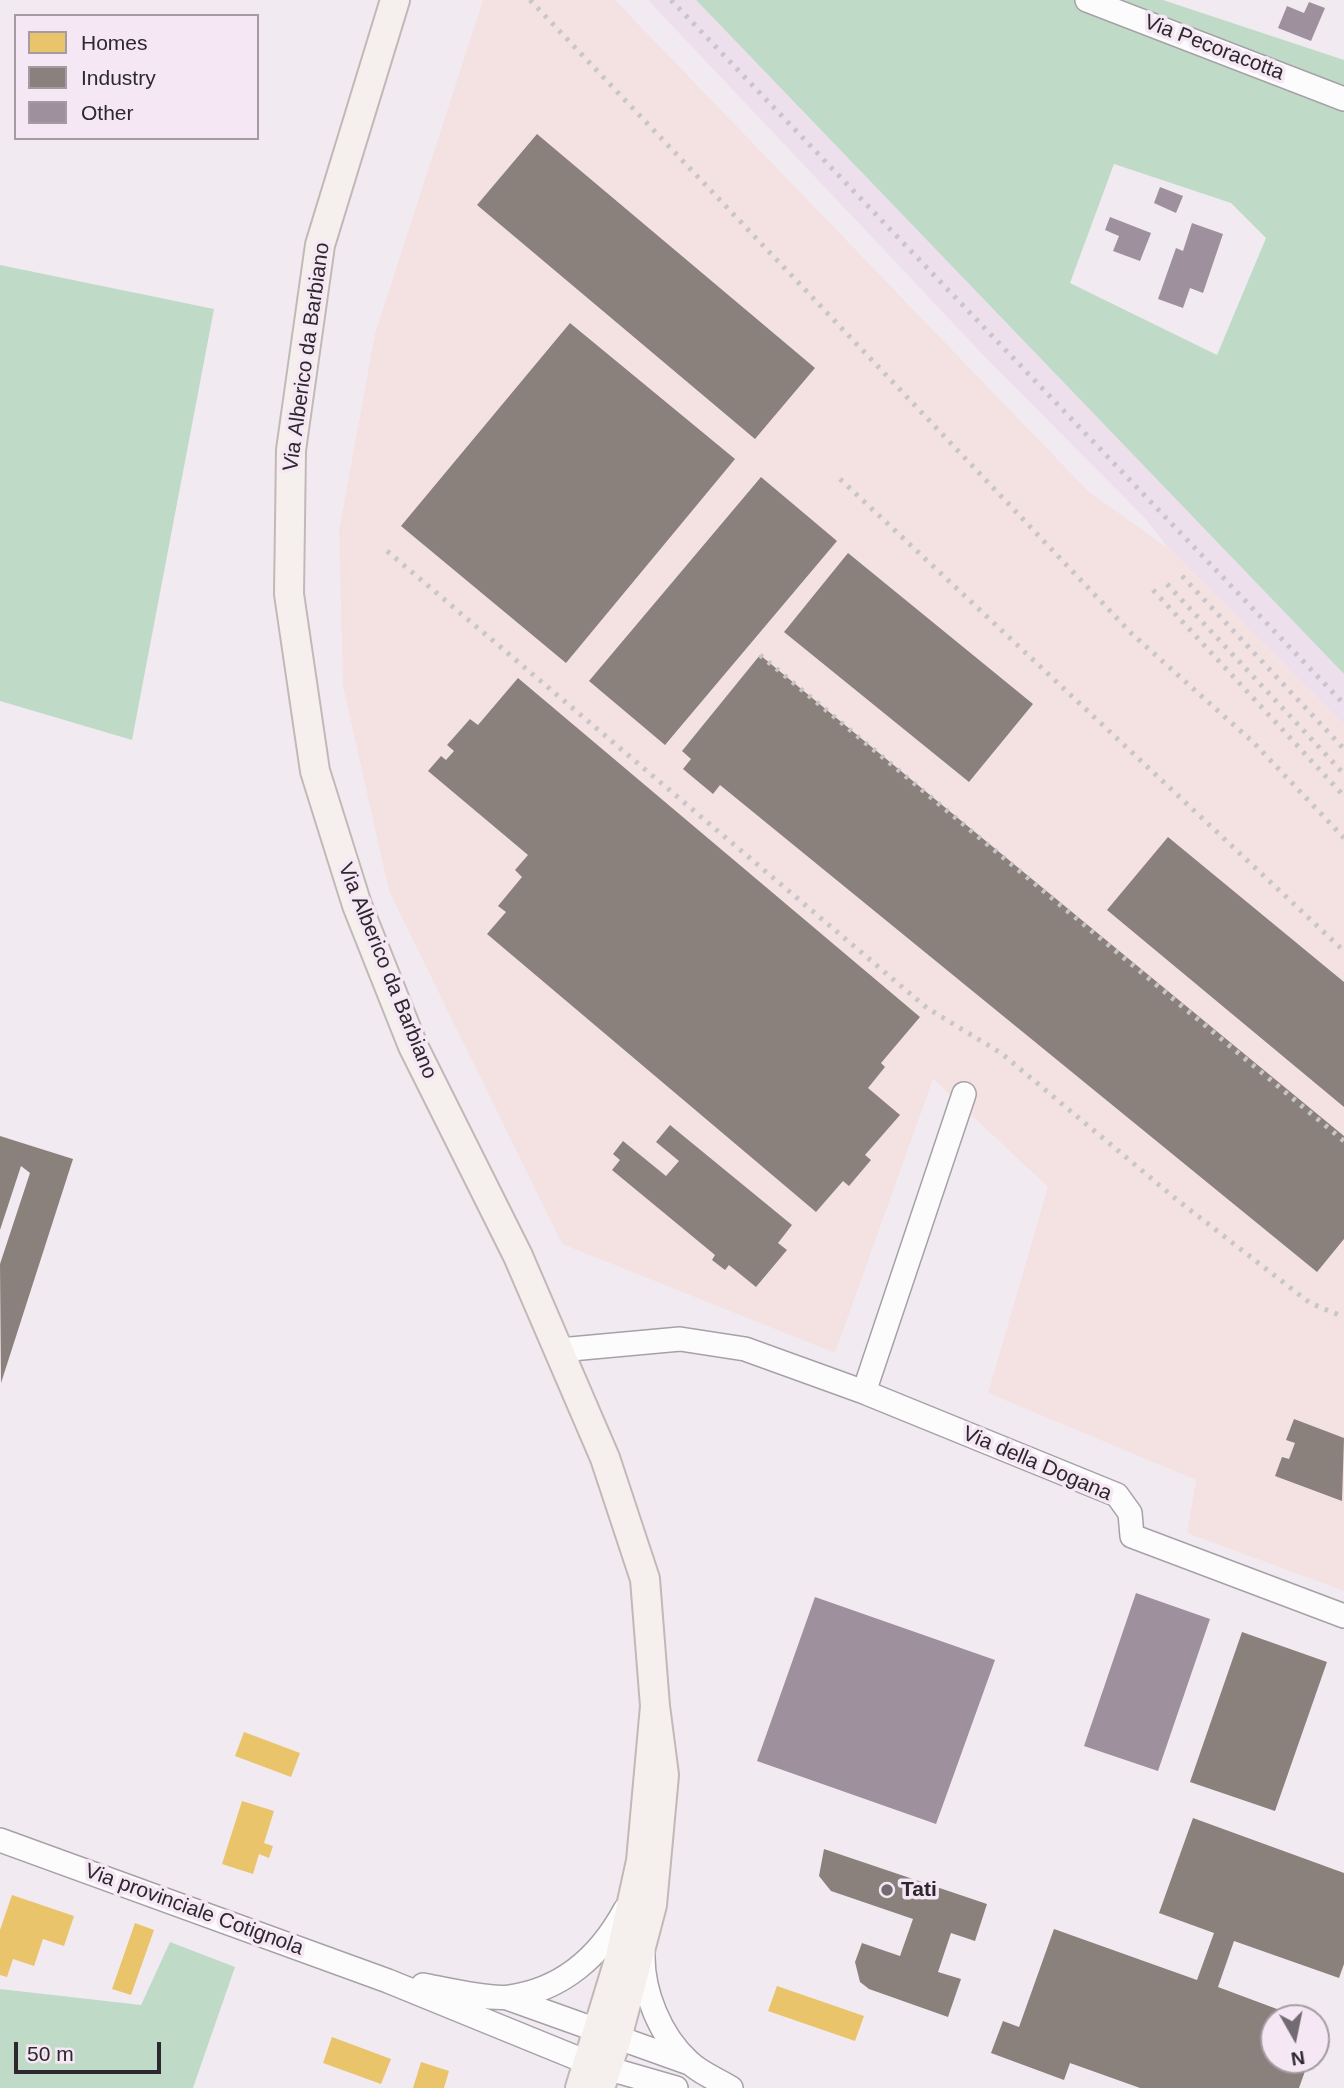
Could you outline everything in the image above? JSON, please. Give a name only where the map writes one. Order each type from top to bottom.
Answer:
[{"type":"main road","name":"Via Alberico da Barbiano","points":[[395,0],[320,245],[291,450],[289,594],[315,771],[357,905],[413,1046],[518,1256],[560,1350],[605,1458],[645,1579],[655,1706],[664,1775],[664,1803],[652,1905],[643,1939],[600,2059]]},
{"type":"main road","name":"Via Alberico da Barbiano","points":[[600,2059],[641,1861],[655,1706]]},
{"type":"street","name":"Via Pecoracotta","points":[[1087,0],[1343,95]]},
{"type":"street","points":[[864,1392],[964,1094]]},
{"type":"street","name":"Via della Dogana","points":[[560,1350],[680,1339],[745,1349],[864,1392],[1117,1495],[1130,1513],[1132,1536],[1344,1616]]},
{"type":"street","name":"Via provinciale Cotignola","points":[[0,1840],[600,2059]]},
{"type":"street","name":"Via provinciale Cotignola","points":[[388,1981],[507,1998],[557,1983],[583,1966],[610,1937],[635,1886]]},
{"type":"street","points":[[643,1939],[643,1962],[649,1996],[664,2032],[689,2063],[731,2088]]},
{"type":"street","name":"Via provinciale Cotignola","points":[[507,1998],[600,2059]]},
{"type":"street","points":[[600,2059],[689,2063]]},
{"type":"street","points":[[600,2059],[676,2088]]},
{"type":"shaded area","points":[[483,0],[615,0],[1088,491],[1169,549],[1344,725],[1344,1591],[1187,1533],[1196,1480],[988,1393],[1048,1187],[933,1079],[835,1353],[562,1244],[389,891],[343,686],[339,531],[375,334]]},
{"type":"shaded area","points":[[648,0],[696,0],[1344,674],[1344,725],[1169,549],[1145,518],[988,360]]},
{"type":"green space","points":[[696,0],[1163,0],[1344,60],[1344,674]],"holes":[[[1114,164],[1231,203],[1266,238],[1217,355],[1070,283]]]},
{"type":"green space","points":[[0,265],[214,309],[132,740],[0,701]]},
{"type":"green space","points":[[170,1942],[235,1967],[193,2088],[0,2088],[0,1989],[141,2005]]},
{"type":"building: Homes","points":[[244,1732],[300,1753],[291,1777],[235,1756]]},
{"type":"building: Homes","points":[[242,1801],[274,1811],[264,1843],[273,1846],[269,1858],[259,1854],[253,1874],[222,1864]]},
{"type":"building: Homes","points":[[12,1895],[74,1916],[64,1946],[43,1939],[34,1966],[13,1959],[7,1977],[0,1975],[0,1930]]},
{"type":"building: Homes","points":[[135,1923],[154,1930],[131,1995],[112,1989]]},
{"type":"building: Homes","points":[[777,1986],[864,2016],[855,2041],[768,2011]]},
{"type":"building: Homes","points":[[332,2037],[391,2059],[381,2084],[323,2063]]},
{"type":"building: Homes","points":[[421,2062],[449,2071],[444,2088],[413,2088]]},
{"type":"building: Industry","points":[[537,134],[815,368],[755,439],[477,205]]},
{"type":"building: Industry","points":[[570,323],[735,459],[566,663],[401,526]]},
{"type":"building: Industry","points":[[761,477],[837,541],[665,745],[589,681]]},
{"type":"building: Industry","points":[[848,553],[1033,704],[969,782],[784,632]]},
{"type":"building: Industry","points":[[760,655],[1344,1136],[1344,1239],[1317,1272],[720,785],[713,794],[683,769],[691,759],[682,751]]},
{"type":"building: Industry","points":[[518,678],[920,1017],[881,1063],[885,1067],[868,1088],[900,1115],[865,1155],[871,1160],[849,1186],[843,1181],[816,1212],[487,934],[506,912],[498,906],[522,877],[515,870],[528,855],[428,771],[441,756],[446,760],[454,751],[447,745],[470,719],[478,725]]},
{"type":"building: Industry","points":[[1168,837],[1344,982],[1344,1107],[1107,910]]},
{"type":"building: Industry","points":[[670,1125],[792,1225],[778,1243],[787,1250],[756,1287],[729,1265],[725,1270],[712,1260],[715,1255],[612,1170],[620,1160],[613,1154],[623,1141],[666,1176],[679,1161],[656,1142]]},
{"type":"building: Industry","points":[[0,1136],[73,1159],[1,1383],[0,1264],[30,1173],[21,1166],[0,1230]]},
{"type":"building: Industry","points":[[1294,1419],[1344,1438],[1342,1501],[1275,1476],[1282,1457],[1289,1459],[1295,1443],[1286,1440]]},
{"type":"building: Industry","points":[[1242,1632],[1327,1662],[1275,1811],[1190,1782]]},
{"type":"building: Industry","points":[[1193,1818],[1344,1873],[1344,1964],[1339,1978],[1234,1941],[1218,1987],[1264,2004],[1260,2004],[1260,2074],[1304,2074],[1299,2088],[1140,2088],[1070,2063],[1064,2080],[991,2053],[1003,2021],[1019,2027],[1054,1929],[1197,1980],[1214,1933],[1159,1913]]},
{"type":"building: Industry","points":[[824,1849],[987,1904],[975,1941],[951,1933],[938,1972],[961,1979],[948,2017],[869,1989],[860,1982],[855,1962],[862,1943],[900,1956],[913,1919],[831,1891],[819,1876]]},
{"type":"building: Other","points":[[1309,2],[1325,8],[1311,41],[1278,28],[1287,6],[1304,13]]},
{"type":"building: Other","points":[[1160,187],[1183,196],[1176,213],[1154,203]]},
{"type":"building: Other","points":[[1110,217],[1151,233],[1140,261],[1113,251],[1119,236],[1105,230]]},
{"type":"building: Other","points":[[1192,223],[1223,234],[1203,293],[1190,288],[1183,308],[1158,299],[1176,248],[1183,251]]},
{"type":"building: Other","points":[[1136,1593],[1210,1619],[1158,1771],[1084,1746]]},
{"type":"building: Other","points":[[815,1597],[995,1660],[936,1824],[757,1761]]},
{"type":"railway","points":[[530,0],[1132,634],[1254,743],[1344,838]]},
{"type":"railway","points":[[671,0],[1344,704]]},
{"type":"railway","points":[[840,479],[1344,951]]},
{"type":"railway","points":[[387,551],[927,1008],[1001,1053],[1176,1199],[1310,1303],[1344,1317]]},
{"type":"railway","points":[[1182,576],[1344,749]]},
{"type":"railway","points":[[1167,584],[1344,774]]},
{"type":"railway","points":[[1153,590],[1344,796]]},
{"type":"railway","points":[[760,655],[1344,1141]]},
{"type":"place","name":"Tati","points":[[887,1890]]}]
